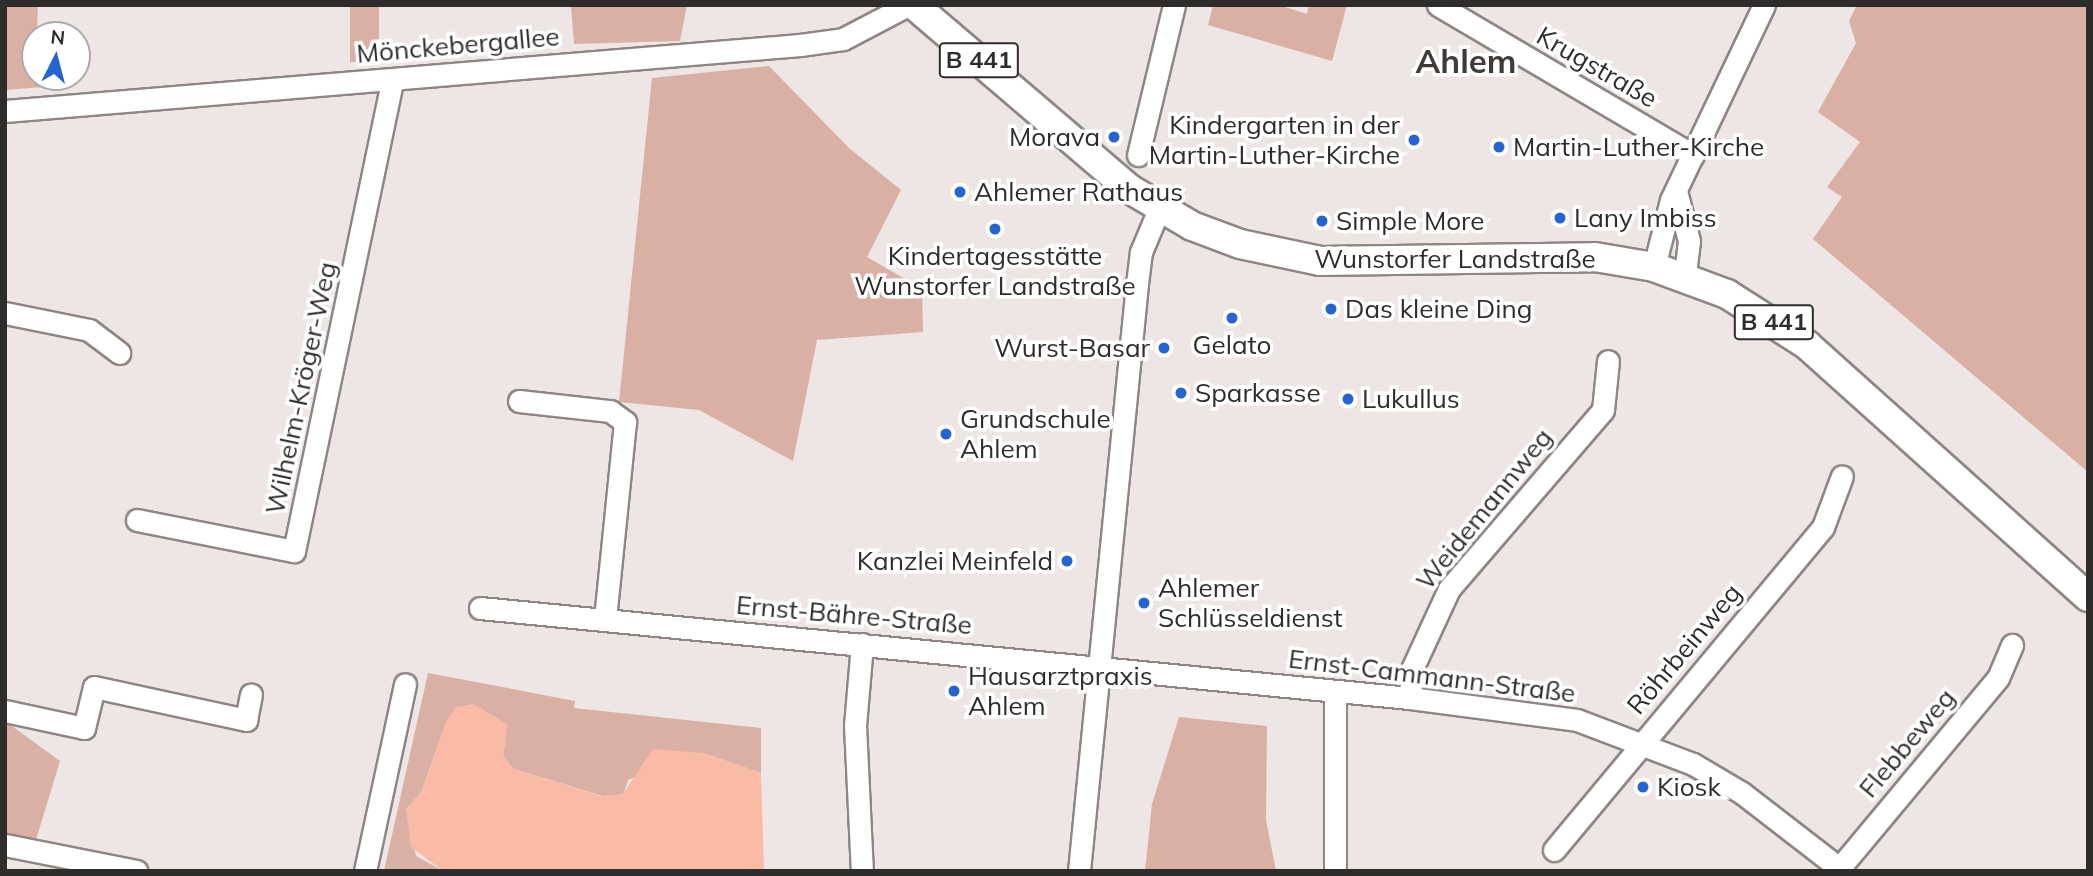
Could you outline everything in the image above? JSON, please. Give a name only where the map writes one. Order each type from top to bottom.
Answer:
[{"type":"main road","name":"Wunstorfer Landstraße","points":[[914,5],[1159,209],[1240,244],[1320,261],[1545,254],[1654,267],[1685,275],[1755,309],[1807,345],[2088,597]]},
{"type":"street","name":"Mönckebergallee","points":[[5,111],[832,41],[908,5]]},
{"type":"street","points":[[1138,155],[1174,5]]},
{"type":"street","name":"Krugstraße","points":[[1438,5],[1693,155]]},
{"type":"street","points":[[1654,267],[1676,191],[1764,5]]},
{"type":"street","name":"Wilhelm-Kröger-Weg","points":[[137,520],[294,551],[392,80]]},
{"type":"street","points":[[1676,191],[1689,241],[1685,275]]},
{"type":"street","points":[[1079,871],[1141,252],[1159,209]]},
{"type":"street","points":[[5,313],[89,330],[120,353]]},
{"type":"street","name":"Weidemannweg","points":[[1410,698],[1412,669],[1449,589],[1603,410],[1608,361]]},
{"type":"street","points":[[519,401],[610,411],[625,422],[605,619]]},
{"type":"street","name":"Röhrbeinweg","points":[[1554,850],[1823,527],[1842,476]]},
{"type":"street","name":"Ernst-Bähre-Straße","points":[[480,608],[1099,667]]},
{"type":"street","points":[[862,644],[855,763],[862,871]]},
{"type":"street","name":"Flebbeweg","points":[[1839,870],[1998,678],[2012,646]]},
{"type":"street","name":"Ernst-Cammann-Straße","points":[[1099,667],[1410,698],[1564,718],[1643,742],[1742,793],[1839,870]]},
{"type":"street","points":[[365,871],[405,684]]},
{"type":"street","points":[[5,711],[84,728],[94,687],[246,720],[251,694]]},
{"type":"street","points":[[1335,691],[1335,871]]},
{"type":"street","points":[[5,845],[48,863],[136,871]]},
{"type":"shaded area","points":[[5,5],[38,5],[37,21],[21,21],[21,89],[5,90]]},
{"type":"shaded area","points":[[350,5],[379,5],[379,62],[350,62]]},
{"type":"shaded area","points":[[571,5],[687,5],[680,41],[574,44]]},
{"type":"shaded area","points":[[1213,5],[1279,5],[1307,14],[1309,5],[1347,5],[1332,61],[1208,25]]},
{"type":"shaded area","points":[[1857,5],[2088,5],[2088,472],[1813,239],[1842,197],[1827,187],[1860,142],[1818,112],[1856,43],[1849,21]]},
{"type":"shaded area","points":[[769,66],[849,148],[901,190],[867,257],[922,289],[923,332],[817,340],[793,461],[699,410],[619,402],[652,78]]},
{"type":"shaded area","points":[[428,673],[575,701],[574,708],[761,728],[761,773],[703,753],[628,780],[623,795],[609,798],[514,769],[503,757],[507,724],[447,720],[421,793],[406,809],[416,856],[443,871],[384,871]]},
{"type":"shaded area","points":[[473,704],[507,724],[503,757],[514,769],[601,796],[623,794],[653,749],[703,753],[761,773],[764,871],[443,871],[411,847],[406,809],[421,793],[447,720],[456,707]]},
{"type":"shaded area","points":[[1179,717],[1267,726],[1266,820],[1276,871],[1145,871],[1152,804]]},
{"type":"shaded area","points":[[5,721],[60,761],[35,843],[5,839]]},
{"type":"place","name":"Morava","points":[[1114,137]]},
{"type":"place","name":"Kindergarten in der Martin-Luther-Kirche","points":[[1414,140]]},
{"type":"place","name":"Martin-Luther-Kirche","points":[[1499,147]]},
{"type":"place","name":"Ahlemer Rathaus","points":[[960,192]]},
{"type":"place","name":"Lany Imbiss","points":[[1560,218]]},
{"type":"place","name":"Simple More","points":[[1322,221]]},
{"type":"place","name":"Kindertagesstätte Wunstorfer Landstraße","points":[[995,229]]},
{"type":"place","name":"Das kleine Ding","points":[[1331,309]]},
{"type":"place","name":"Gelato","points":[[1232,318]]},
{"type":"place","name":"Wurst-Basar","points":[[1164,348]]},
{"type":"place","name":"Sparkasse","points":[[1181,393]]},
{"type":"place","name":"Lukullus","points":[[1348,399]]},
{"type":"place","name":"Grundschule Ahlem","points":[[946,434]]},
{"type":"place","name":"Kanzlei Meinfeld","points":[[1067,561]]},
{"type":"place","name":"Ahlemer Schlüsseldienst","points":[[1144,603]]},
{"type":"place","name":"Hausarztpraxis Ahlem","points":[[954,691]]},
{"type":"place","name":"Kiosk","points":[[1643,787]]},
{"type":"district","name":"Ahlem","points":[[1466,61]]}]
